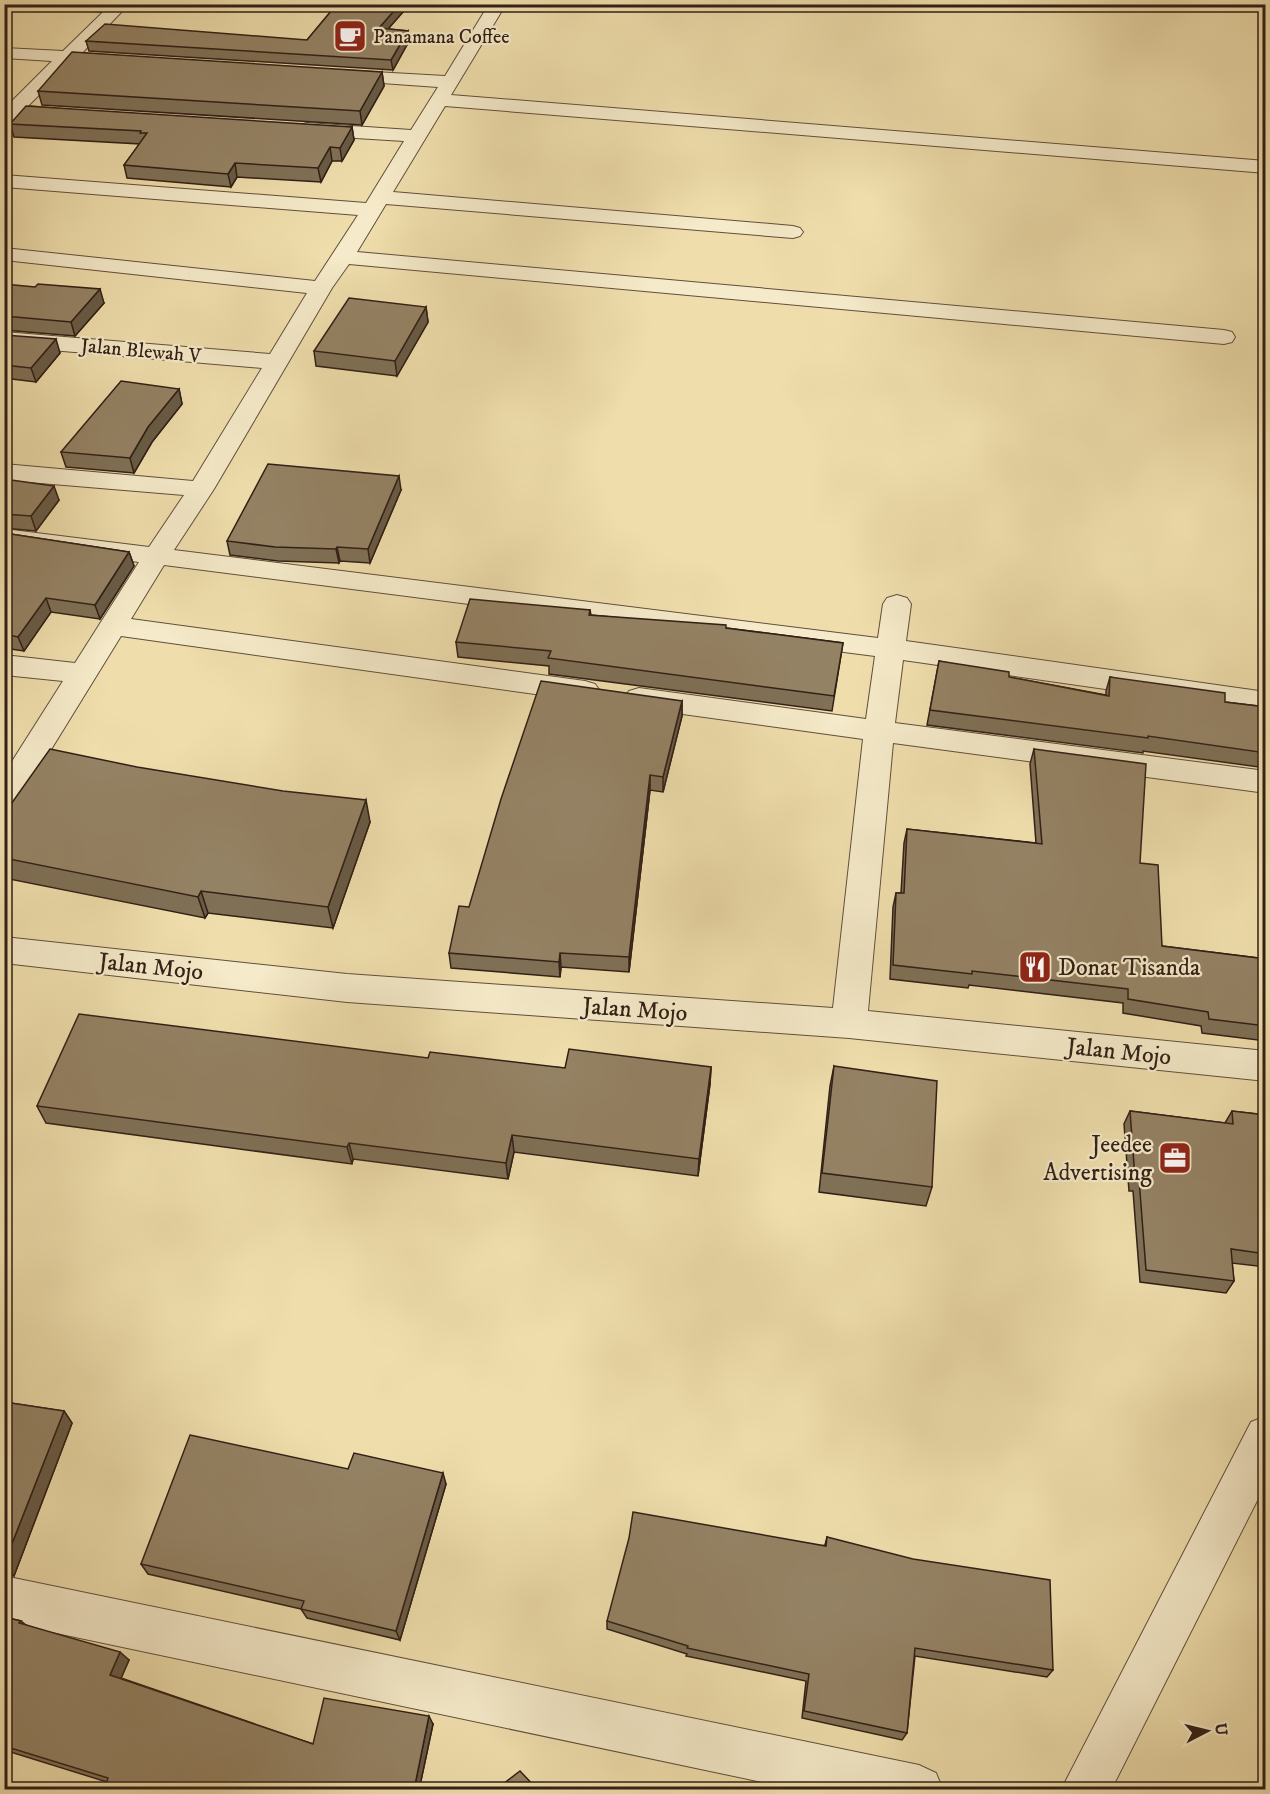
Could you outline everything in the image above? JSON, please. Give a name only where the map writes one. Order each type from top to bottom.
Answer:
[{"type":"street","points":[[69,4],[119,6]]},
{"type":"street","points":[[4,800],[157,555],[201,489],[321,288],[343,258],[498,4]]},
{"type":"street","points":[[7,113],[119,6]]},
{"type":"street","points":[[4,53],[135,61]]},
{"type":"street","points":[[320,74],[445,91],[1266,167]]},
{"type":"street","points":[[7,113],[84,115]]},
{"type":"street","points":[[286,128],[416,136]]},
{"type":"street","points":[[4,181],[375,203],[793,232]]},
{"type":"street","points":[[4,254],[321,288]]},
{"type":"street","points":[[343,258],[1224,337]]},
{"type":"street","name":"Jalan Blewah V","points":[[4,339],[278,362]]},
{"type":"street","points":[[4,472],[201,489]]},
{"type":"street","points":[[4,537],[890,648],[1266,702]]},
{"type":"street","points":[[849,1024],[879,731],[897,604]]},
{"type":"street","points":[[114,626],[1266,782]]},
{"type":"street","points":[[4,665],[84,674]]},
{"type":"street","name":"Jalan Mojo","points":[[4,950],[347,988],[849,1024],[1266,1066]]},
{"type":"street","points":[[1085,1790],[1266,1437]]},
{"type":"street","points":[[4,1599],[196,1641],[919,1790]]},
{"type":"building","points":[[337,4],[400,4],[379,28],[408,31],[391,60],[86,41],[105,24],[307,40]]},
{"type":"building","points":[[72,52],[382,72],[360,111],[38,91]]},
{"type":"building","points":[[26,106],[352,127],[340,148],[330,147],[318,168],[235,163],[228,174],[124,165],[147,133],[10,124]]},
{"type":"building","points":[[4,284],[100,289],[71,322],[4,316]]},
{"type":"building","points":[[349,298],[426,307],[395,361],[314,351]]},
{"type":"building","points":[[4,335],[56,339],[31,368],[4,365]]},
{"type":"building","points":[[121,381],[179,389],[148,427],[130,458],[61,452]]},
{"type":"building","points":[[268,464],[399,476],[368,549],[275,547],[227,541]]},
{"type":"building","points":[[4,479],[54,486],[31,516],[4,514]]},
{"type":"building","points":[[4,533],[129,552],[95,605],[46,598],[18,637],[4,634]]},
{"type":"building","points":[[470,599],[590,610],[589,615],[726,625],[726,628],[843,643],[834,696],[548,658],[551,651],[456,642]]},
{"type":"building","points":[[939,661],[1009,672],[1009,677],[1109,696],[1110,677],[1225,693],[1225,702],[1266,707],[1266,753],[1148,736],[1148,738],[930,710]]},
{"type":"building","points":[[541,681],[682,701],[663,777],[650,775],[629,957],[560,953],[559,962],[449,953],[459,906],[469,907],[501,799]]},
{"type":"building","points":[[50,749],[137,767],[283,791],[366,800],[328,907],[201,891],[198,897],[4,858],[4,814]]},
{"type":"building","points":[[1034,749],[1146,764],[1140,863],[1158,865],[1162,946],[1266,959],[1266,1026],[1209,1019],[1208,1012],[1128,999],[1128,989],[972,971],[972,974],[893,965],[896,893],[904,893],[907,829],[1042,844]]},
{"type":"building","points":[[79,1014],[428,1058],[430,1052],[565,1068],[569,1049],[711,1067],[699,1159],[512,1135],[506,1163],[349,1143],[347,1147],[37,1106]]},
{"type":"building","points":[[834,1066],[937,1081],[932,1187],[822,1173]]},
{"type":"building","points":[[1130,1111],[1233,1124],[1232,1111],[1266,1115],[1266,1254],[1231,1249],[1234,1281],[1146,1270],[1139,1179],[1135,1178]]},
{"type":"building","points":[[4,1402],[64,1411],[4,1564]]},
{"type":"building","points":[[190,1435],[348,1469],[354,1453],[443,1473],[396,1631],[301,1609],[304,1601],[141,1564]]},
{"type":"building","points":[[633,1512],[826,1546],[827,1537],[913,1559],[1050,1580],[1053,1670],[915,1648],[907,1733],[804,1711],[809,1674],[687,1648],[688,1646],[607,1621],[629,1538]]},
{"type":"building","points":[[4,1617],[120,1652],[110,1675],[313,1744],[324,1698],[429,1716],[414,1790],[104,1790],[108,1778],[4,1746]]},
{"type":"building","points":[[520,1771],[538,1790],[506,1790],[503,1784]]},
{"type":"building","points":[[689,1784],[693,1790],[684,1790]]},
{"type":"place","name":"Panamana Coffee","points":[[350,36]]},
{"type":"place","name":"Donat Tisanda","points":[[1035,967]]},
{"type":"place","name":"Jeedee Advertising","points":[[1175,1158]]}]
